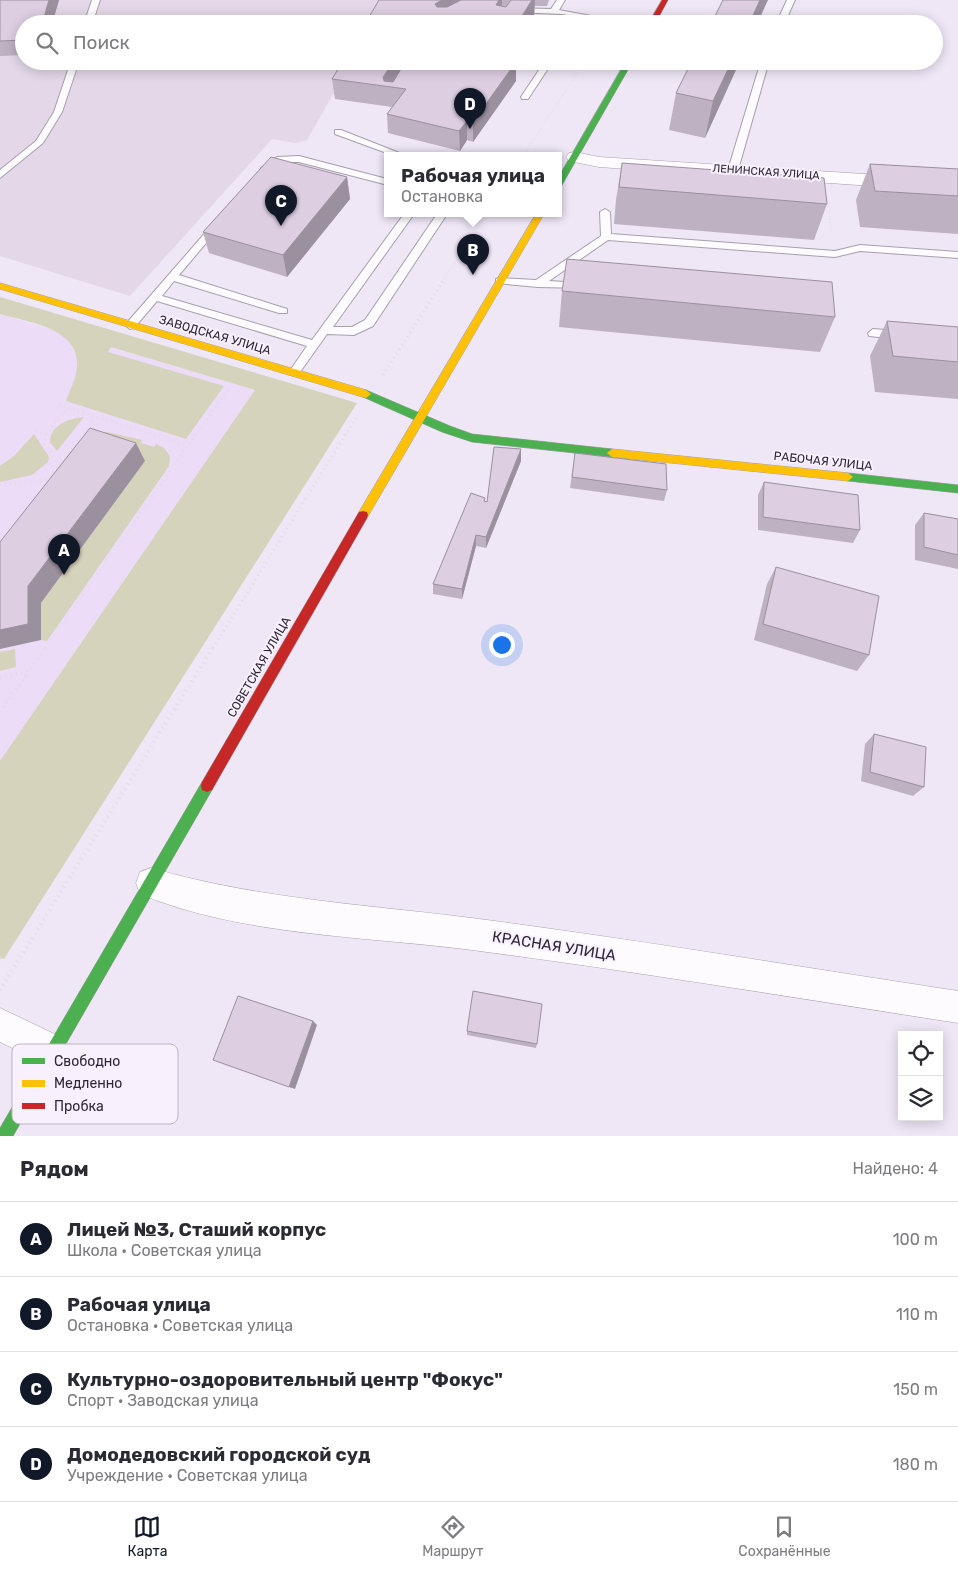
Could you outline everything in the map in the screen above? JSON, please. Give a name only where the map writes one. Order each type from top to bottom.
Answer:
[{"type":"main road","points":[[656,15],[665,0]]},
{"type":"main road","points":[[562,178],[625,70]]},
{"type":"main road","name":"СОВЕТСКАЯ УЛИЦА","points":[[57,1044],[420,417],[538,217]]},
{"type":"main road","name":"ЗАВОДСКАЯ УЛИЦА","points":[[0,286],[370,395],[420,417]]},
{"type":"main road","name":"РАБОЧАЯ УЛИЦА","points":[[420,417],[458,434],[487,440],[958,489]]},
{"type":"main road","name":"СОВЕТСКАЯ УЛИЦА","points":[[4,1136],[12,1122]]},
{"type":"street","name":"ЛЕНИНСКАЯ УЛИЦА","points":[[575,157],[599,162],[958,186]]},
{"type":"street","name":"КРАСНАЯ УЛИЦА","points":[[151,883],[187,895],[228,904],[487,936],[958,1007]]},
{"type":"street","points":[[0,1025],[39,1044]]},
{"type":"lane","points":[[91,15],[96,0]]},
{"type":"lane","points":[[554,11],[561,0]]},
{"type":"lane","points":[[784,15],[791,0]]},
{"type":"lane","points":[[502,10],[554,11],[585,15]]},
{"type":"lane","points":[[508,15],[511,10]]},
{"type":"lane","points":[[0,175],[39,143],[58,112],[72,70]]},
{"type":"lane","points":[[525,97],[542,70]]},
{"type":"lane","points":[[733,170],[762,70]]},
{"type":"lane","points":[[338,132],[393,152]]},
{"type":"lane","points":[[256,179],[270,163],[286,158],[306,160],[384,181]]},
{"type":"lane","points":[[605,212],[606,237]]},
{"type":"lane","points":[[130,325],[224,217]]},
{"type":"lane","points":[[294,372],[407,217]]},
{"type":"lane","points":[[324,330],[354,331],[369,323],[440,217]]},
{"type":"lane","points":[[538,284],[606,237],[835,254],[860,248],[958,255]]},
{"type":"lane","points":[[173,277],[283,311]]},
{"type":"lane","points":[[500,281],[587,286]]},
{"type":"lane","points":[[154,298],[314,344]]},
{"type":"lane","points":[[873,333],[911,336]]},
{"type":"path","points":[[526,152],[579,70]]},
{"type":"path","points":[[824,176],[835,254]]},
{"type":"path","points":[[0,990],[370,395],[484,217]]},
{"type":"path","points":[[0,712],[228,389]]},
{"type":"path","points":[[59,405],[187,445]]},
{"type":"path","points":[[60,464],[44,443],[46,434],[68,408]]},
{"type":"path","points":[[26,509],[96,416]]},
{"type":"path","points":[[36,430],[46,434]]},
{"type":"path","points":[[0,486],[49,479]]},
{"type":"path","points":[[0,678],[29,671]]},
{"type":"shaded area","points":[[0,0],[387,0],[378,15],[15,15],[15,70],[347,70],[307,140],[296,143],[272,139],[130,296],[0,256]]},
{"type":"shaded area","points":[[0,297],[357,403],[4,959],[0,958],[0,761],[255,390],[111,347],[108,352],[224,386],[186,439],[66,401],[77,367],[76,354],[70,343],[62,335],[50,329],[0,314]]},
{"type":"shaded area","points":[[0,314],[255,390],[0,761]]},
{"type":"shaded area","points":[[84,417],[57,451],[50,442],[53,431],[62,423]]},
{"type":"shaded area","points":[[107,432],[142,440],[141,443],[154,447],[156,444],[164,448],[170,456],[169,466],[47,641],[41,640],[41,603],[145,461],[97,433]]},
{"type":"shaded area","points":[[34,434],[49,457],[48,462],[32,475],[0,482],[0,466],[14,456]]},
{"type":"shaded area","points":[[15,649],[16,667],[0,671],[0,652]]},
{"type":"building","points":[[0,0],[49,0],[45,15],[15,15],[15,40],[0,41]]},
{"type":"building","points":[[379,0],[442,0],[435,4],[437,7],[447,7],[461,0],[499,0],[496,5],[506,7],[511,0],[532,0],[523,15],[370,15]]},
{"type":"building","points":[[723,0],[760,0],[753,15],[716,15]]},
{"type":"building","points":[[338,70],[388,70],[383,77],[384,81],[393,82],[400,70],[510,70],[473,122],[467,121],[459,131],[387,114],[406,89],[332,79]]},
{"type":"building","points":[[688,70],[728,70],[713,101],[676,93]]},
{"type":"building","points":[[271,157],[347,177],[283,255],[203,232]]},
{"type":"building","points":[[622,163],[824,178],[827,204],[619,187]]},
{"type":"building","points":[[870,164],[958,169],[958,196],[875,191]]},
{"type":"building","points":[[567,259],[832,282],[835,317],[562,291]]},
{"type":"building","points":[[887,321],[958,327],[958,362],[893,356]]},
{"type":"building","points":[[90,428],[136,443],[28,586],[28,624],[0,630],[0,542]]},
{"type":"building","points":[[494,447],[521,449],[486,537],[476,535],[462,589],[433,584],[471,493],[485,498],[484,501],[487,502]]},
{"type":"building","points":[[575,453],[666,464],[667,490],[572,477]]},
{"type":"building","points":[[764,482],[858,495],[860,530],[763,517]]},
{"type":"building","points":[[924,513],[958,519],[958,555],[924,547]]},
{"type":"building","points":[[776,567],[879,596],[869,655],[763,624]]},
{"type":"building","points":[[874,734],[926,747],[924,787],[870,772]]},
{"type":"building","points":[[473,991],[542,1004],[537,1044],[467,1031]]},
{"type":"building","points":[[238,996],[313,1021],[289,1087],[213,1060]]},
{"type":"traffic: fast","points":[[562,178],[625,70]]},
{"type":"traffic: fast","points":[[366,394],[446,429],[472,438],[612,453]]},
{"type":"traffic: fast","points":[[848,477],[958,489]]},
{"type":"traffic: fast","points":[[57,1044],[207,786]]},
{"type":"traffic: fast","points":[[4,1136],[12,1122]]},
{"type":"traffic: slow","points":[[363,515],[538,217]]},
{"type":"traffic: slow","points":[[0,286],[366,394]]},
{"type":"traffic: slow","points":[[612,453],[848,477]]},
{"type":"traffic: jam","points":[[656,15],[665,0]]},
{"type":"traffic: jam","points":[[207,786],[363,515]]},
{"type":"place","name":"Домодедовский городской суд","points":[[470,129]]},
{"type":"place","name":"Культурно-оздоровительный центр \"Фокус\"","points":[[281,226]]},
{"type":"place","name":"Рабочая улица","points":[[473,275]]},
{"type":"place","name":"Лицей №3, Сташий корпус","points":[[64,575]]}]
